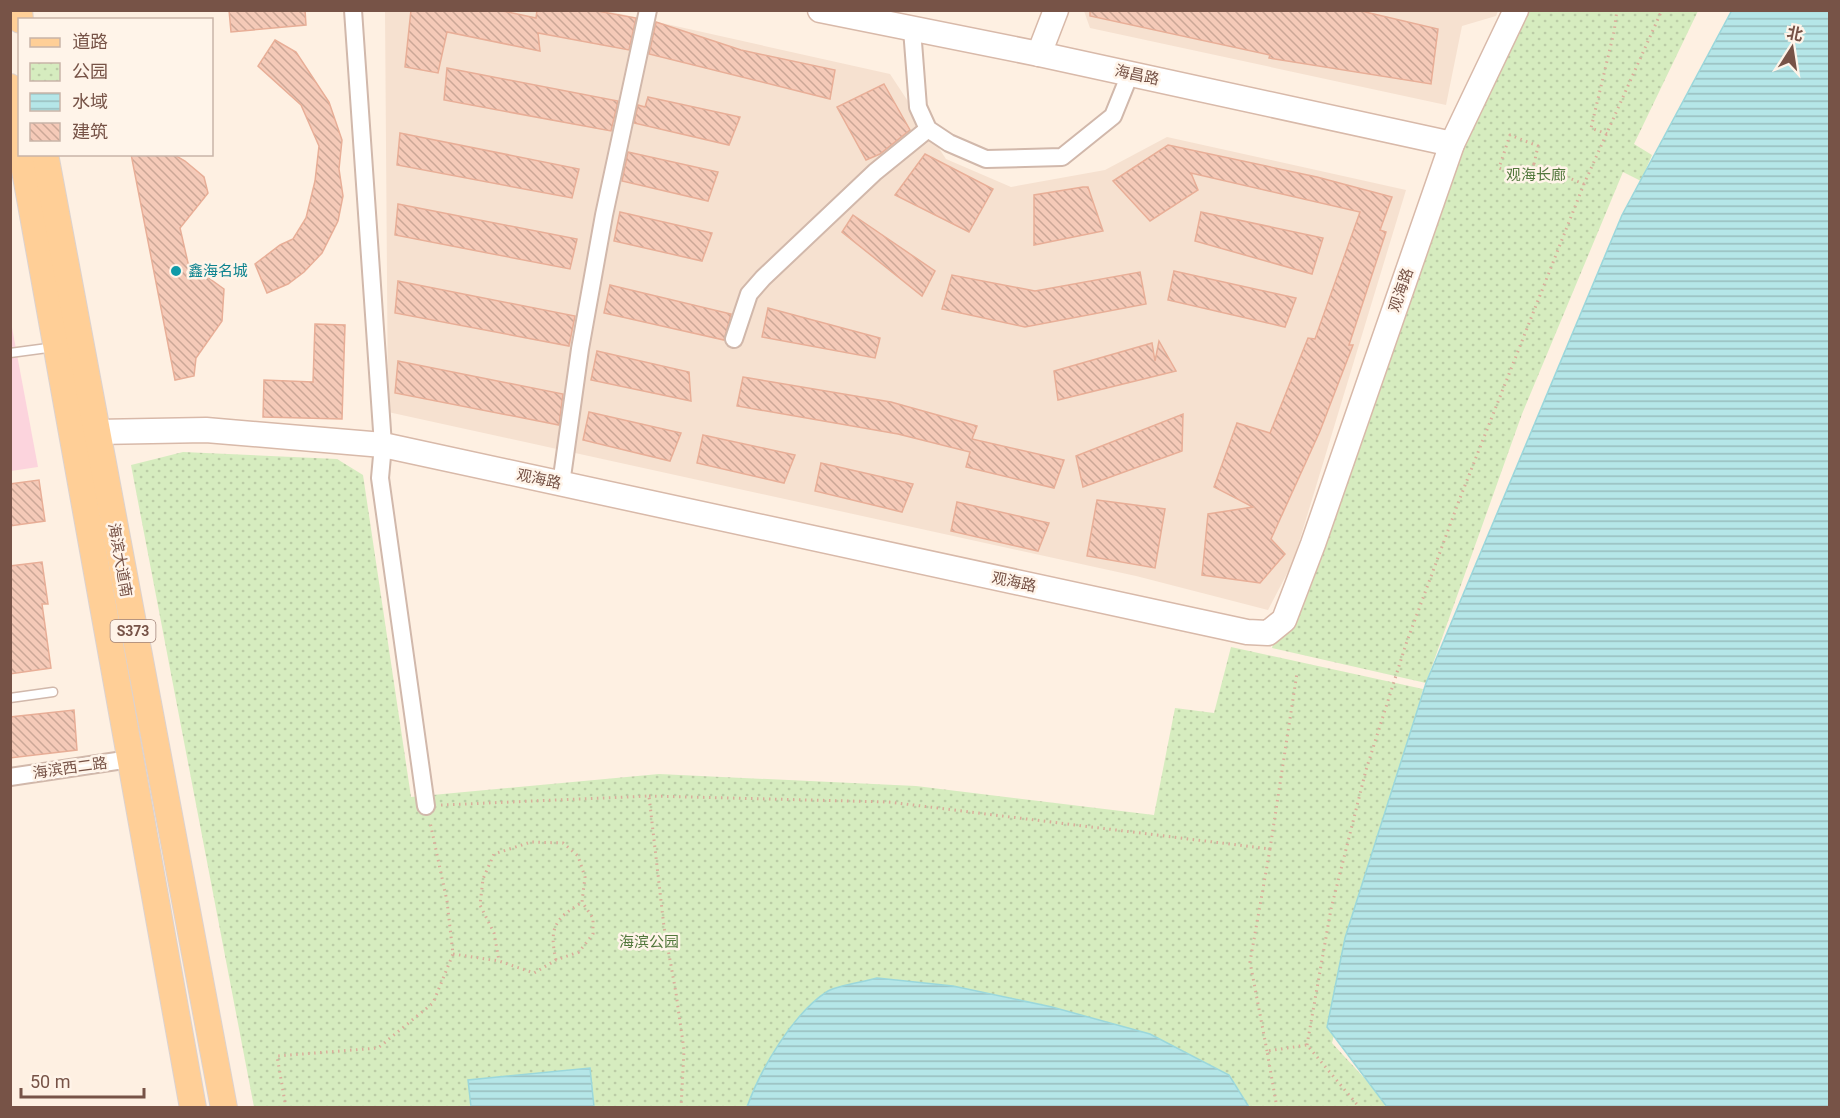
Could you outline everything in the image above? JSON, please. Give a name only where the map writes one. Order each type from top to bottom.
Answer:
[{"type":"main road","points":[[10,87],[18,128]]},
{"type":"main road","name":"海滨大道南","points":[[22,156],[193,1107]]},
{"type":"main road","name":"海滨大道南","points":[[45,156],[224,1107]]},
{"type":"street","points":[[353,10],[383,445],[380,478],[426,806]]},
{"type":"street","points":[[561,484],[580,349],[602,226],[648,10]]},
{"type":"street","name":"海昌路","points":[[820,10],[1039,54],[1452,144]]},
{"type":"street","points":[[1039,54],[1056,10]]},
{"type":"street","name":"观海路","points":[[97,432],[206,430],[383,445],[1247,632],[1268,633],[1284,620],[1313,544],[1452,144],[1516,10]]},
{"type":"street","points":[[912,29],[918,107],[928,129],[949,143],[986,159],[1062,157],[1113,116],[1130,74]]},
{"type":"street","points":[[734,339],[749,294],[763,278],[875,172],[928,129]]},
{"type":"street","name":"海滨西二路","points":[[10,777],[130,759]]},
{"type":"lane","points":[[10,353],[56,346]]},
{"type":"lane","points":[[10,698],[53,692]]},
{"type":"path","points":[[1607,134],[1591,128],[1614,32],[1617,10]]},
{"type":"path","points":[[1307,1045],[1330,909],[1366,770],[1406,644],[1460,498],[1584,184],[1662,10]]},
{"type":"path","points":[[1510,135],[1538,146],[1534,164],[1524,178],[1499,168],[1510,135]]},
{"type":"path","points":[[1534,164],[1584,184]]},
{"type":"path","points":[[1277,1107],[1250,962],[1297,673]]},
{"type":"path","points":[[649,796],[664,927],[684,1050],[681,1107]]},
{"type":"path","points":[[286,1107],[277,1056],[378,1048],[433,1003],[453,954],[447,901],[426,806],[649,796],[889,802],[1270,849]]},
{"type":"path","points":[[453,954],[499,961],[534,973],[556,960],[579,952],[593,934],[593,918],[582,902],[585,877],[578,856],[562,843],[531,842],[494,854],[483,879],[480,905],[494,933],[499,961]]},
{"type":"path","points":[[556,960],[552,940],[557,922],[582,902]]},
{"type":"path","points":[[1267,1051],[1307,1045]]},
{"type":"path","points":[[1307,1045],[1360,1107]]},
{"type":"shaded area","points":[[385,11],[608,11],[890,74],[946,159],[1011,187],[1105,170],[1167,137],[1406,190],[1293,562],[1268,610],[1136,576],[388,412]]},
{"type":"shaded area","points":[[1084,11],[1498,11],[1496,16],[1462,26],[1446,105],[1090,28]]},
{"type":"shaded area","points":[[10,317],[38,467],[11,471],[10,471]]},
{"type":"green space","name":"观海长廊","points":[[1526,11],[1698,11],[1634,144],[1652,155],[1641,181],[1623,172],[1522,414],[1426,683],[1272,648],[1281,614],[1464,140]]},
{"type":"green space","name":"海滨公园","points":[[183,452],[337,459],[363,475],[411,797],[659,774],[916,786],[1154,815],[1175,708],[1214,713],[1231,647],[1423,689],[1332,1043],[1391,1107],[1249,1107],[1229,1075],[1150,1034],[1052,1007],[953,986],[877,978],[753,1090],[747,1107],[254,1107],[131,465]]},
{"type":"water","points":[[1732,10],[1829,11],[1829,1107],[1387,1107],[1327,1027],[1345,938],[1426,683],[1622,215]]},
{"type":"water","points":[[877,978],[953,986],[1052,1007],[1150,1034],[1229,1075],[1249,1107],[747,1107],[769,1060],[802,1013],[828,991]]},
{"type":"water","points":[[590,1068],[594,1107],[471,1107],[468,1080]]},
{"type":"building","points":[[229,10],[305,10],[306,25],[231,32]]},
{"type":"building","points":[[411,10],[498,10],[536,18],[537,10],[592,10],[636,18],[629,50],[538,33],[540,51],[447,32],[438,73],[405,67]]},
{"type":"building","points":[[1090,10],[1357,10],[1438,29],[1431,84],[1269,58],[1270,55],[1090,16]]},
{"type":"building","points":[[656,22],[741,50],[835,70],[830,99],[649,54]]},
{"type":"building","name":"鑫海名城","points":[[275,40],[296,52],[329,102],[342,140],[339,169],[343,196],[338,221],[322,253],[304,272],[288,284],[267,293],[255,264],[280,245],[293,239],[306,218],[315,181],[319,146],[301,105],[258,66]]},
{"type":"building","points":[[447,68],[618,101],[611,131],[444,100]]},
{"type":"building","points":[[884,84],[910,130],[880,154],[866,160],[837,107]]},
{"type":"building","points":[[648,97],[740,117],[729,145],[634,123],[638,105],[645,107]]},
{"type":"building","points":[[400,133],[579,169],[572,198],[397,165]]},
{"type":"building","points":[[1168,145],[1317,177],[1392,197],[1380,230],[1386,232],[1349,345],[1353,345],[1320,431],[1271,539],[1285,554],[1260,583],[1202,575],[1208,514],[1253,507],[1214,487],[1237,423],[1270,433],[1308,338],[1315,339],[1360,212],[1191,173],[1198,190],[1150,221],[1113,181]]},
{"type":"building","points":[[628,152],[718,172],[708,201],[622,181]]},
{"type":"building","points":[[925,154],[993,189],[969,232],[895,195]]},
{"type":"building","name":"鑫海名城","points":[[131,156],[176,156],[204,177],[208,193],[180,228],[188,263],[224,289],[222,321],[196,358],[194,376],[175,380]]},
{"type":"building","points":[[1088,187],[1103,231],[1034,245],[1034,195]]},
{"type":"building","points":[[398,204],[577,239],[570,269],[395,235]]},
{"type":"building","points":[[620,212],[712,233],[702,261],[614,241]]},
{"type":"building","points":[[1201,212],[1323,238],[1312,274],[1195,241]]},
{"type":"building","points":[[853,215],[935,271],[922,296],[842,232]]},
{"type":"building","points":[[1174,271],[1296,298],[1285,327],[1168,300]]},
{"type":"building","points":[[1140,272],[1146,304],[1025,327],[942,309],[952,275],[1035,291]]},
{"type":"building","points":[[398,281],[575,316],[569,346],[395,313]]},
{"type":"building","points":[[610,285],[731,314],[724,340],[604,313]]},
{"type":"building","points":[[768,308],[880,338],[875,358],[762,337]]},
{"type":"building","points":[[315,324],[345,325],[342,419],[263,417],[264,380],[313,382]]},
{"type":"building","points":[[1159,341],[1176,371],[1058,400],[1054,371],[1152,343],[1155,361]]},
{"type":"building","points":[[597,351],[689,372],[691,401],[591,380]]},
{"type":"building","points":[[398,361],[563,394],[559,425],[395,393]]},
{"type":"building","points":[[743,377],[891,402],[977,426],[972,439],[1064,460],[1054,488],[966,467],[970,452],[898,434],[737,406]]},
{"type":"building","points":[[589,412],[681,433],[670,461],[583,440]]},
{"type":"building","points":[[1183,414],[1182,451],[1083,487],[1076,456]]},
{"type":"building","points":[[703,435],[795,455],[784,483],[697,463]]},
{"type":"building","points":[[821,463],[913,484],[902,512],[815,491]]},
{"type":"building","points":[[39,480],[45,521],[10,526],[10,484]]},
{"type":"building","points":[[1097,500],[1165,509],[1155,568],[1087,556]]},
{"type":"building","points":[[957,502],[1049,523],[1038,551],[951,531]]},
{"type":"building","points":[[42,562],[48,604],[42,604],[51,668],[10,674],[10,566]]},
{"type":"building","points":[[74,710],[77,750],[10,758],[10,717]]},
{"type":"place","name":"鑫海名城","points":[[176,271]]}]
